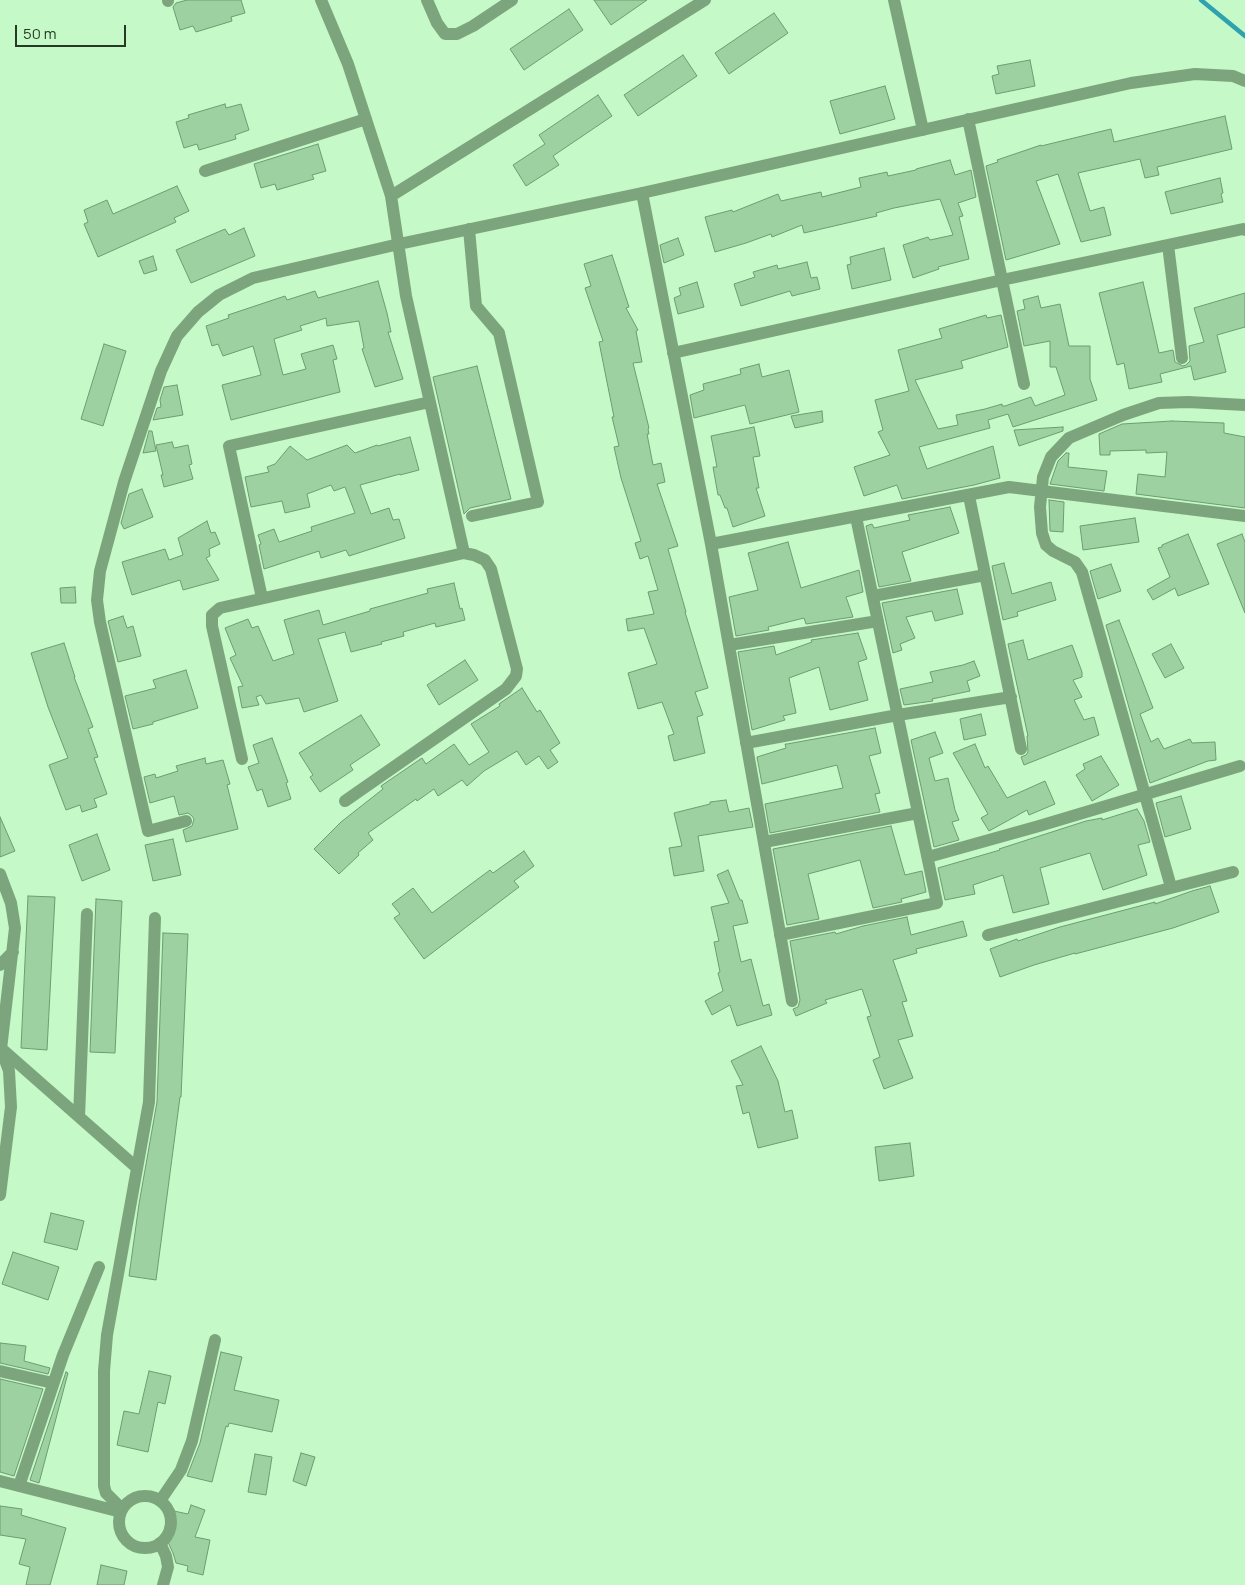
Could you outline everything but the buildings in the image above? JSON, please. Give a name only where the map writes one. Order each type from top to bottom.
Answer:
[{"type":"street","points":[[321,0],[348,64],[391,196],[406,296],[464,554]]},
{"type":"street","points":[[427,0],[437,23],[445,34],[457,34],[473,26],[512,0]]},
{"type":"street","points":[[391,196],[705,0]]},
{"type":"street","points":[[894,0],[923,130]]},
{"type":"street","points":[[186,820],[148,831],[100,622],[97,600],[100,571],[124,482],[160,371],[177,336],[198,312],[219,295],[253,278],[399,244],[642,193],[1131,83],[1195,74],[1239,79],[1245,71]]},
{"type":"street","points":[[206,172],[366,119]]},
{"type":"street","points":[[968,120],[1024,384]]},
{"type":"street","points":[[642,193],[711,544],[792,1002]]},
{"type":"street","points":[[468,229],[476,306],[499,333],[538,502],[472,516]]},
{"type":"street","points":[[673,353],[1002,280],[1245,230]]},
{"type":"street","points":[[1168,245],[1182,358]]},
{"type":"street","points":[[262,598],[229,446],[430,402]]},
{"type":"street","points":[[1171,887],[1082,572],[1075,562],[1052,551],[1046,545],[1042,533],[1040,507],[1043,477],[1051,457],[1069,438],[1123,415],[1159,403],[1188,402],[1245,405]]},
{"type":"street","points":[[711,544],[1009,487],[1245,516]]},
{"type":"street","points":[[969,496],[1021,749]]},
{"type":"street","points":[[780,935],[937,903],[856,517]]},
{"type":"street","points":[[242,759],[212,626],[212,615],[220,608],[464,554],[474,555],[485,560],[491,569],[517,669],[516,676],[506,688],[345,801]]},
{"type":"street","points":[[873,596],[985,575]]},
{"type":"street","points":[[729,645],[878,622]]},
{"type":"street","points":[[746,743],[898,715],[1010,698]]},
{"type":"street","points":[[928,857],[1240,766]]},
{"type":"street","points":[[764,842],[918,812]]},
{"type":"street","points":[[988,935],[1233,872]]},
{"type":"street","points":[[0,874],[11,903],[15,928],[0,1048],[9,1071],[11,1107],[0,1195]]},
{"type":"street","points":[[79,1117],[87,914]]},
{"type":"street","points":[[121,1510],[106,1493],[104,1486],[104,1370],[107,1335],[149,1102],[156,918]]},
{"type":"street","points":[[0,965],[13,952]]},
{"type":"street","points":[[0,1048],[136,1167]]},
{"type":"street","points":[[19,1486],[62,1355],[99,1267]]},
{"type":"street","points":[[160,1501],[181,1470],[192,1441],[215,1340]]},
{"type":"street","points":[[0,1371],[53,1383]]},
{"type":"street","points":[[0,1481],[121,1510]]},
{"type":"street","points":[[152,1497],[160,1501],[170,1515],[169,1533],[160,1543],[149,1548],[140,1548],[132,1545],[121,1533],[119,1517],[121,1510],[134,1498],[152,1497]]},
{"type":"street","points":[[160,1543],[166,1556],[168,1567],[164,1585]]},
{"type":"waterway","points":[[1201,0],[1245,36]]}]
